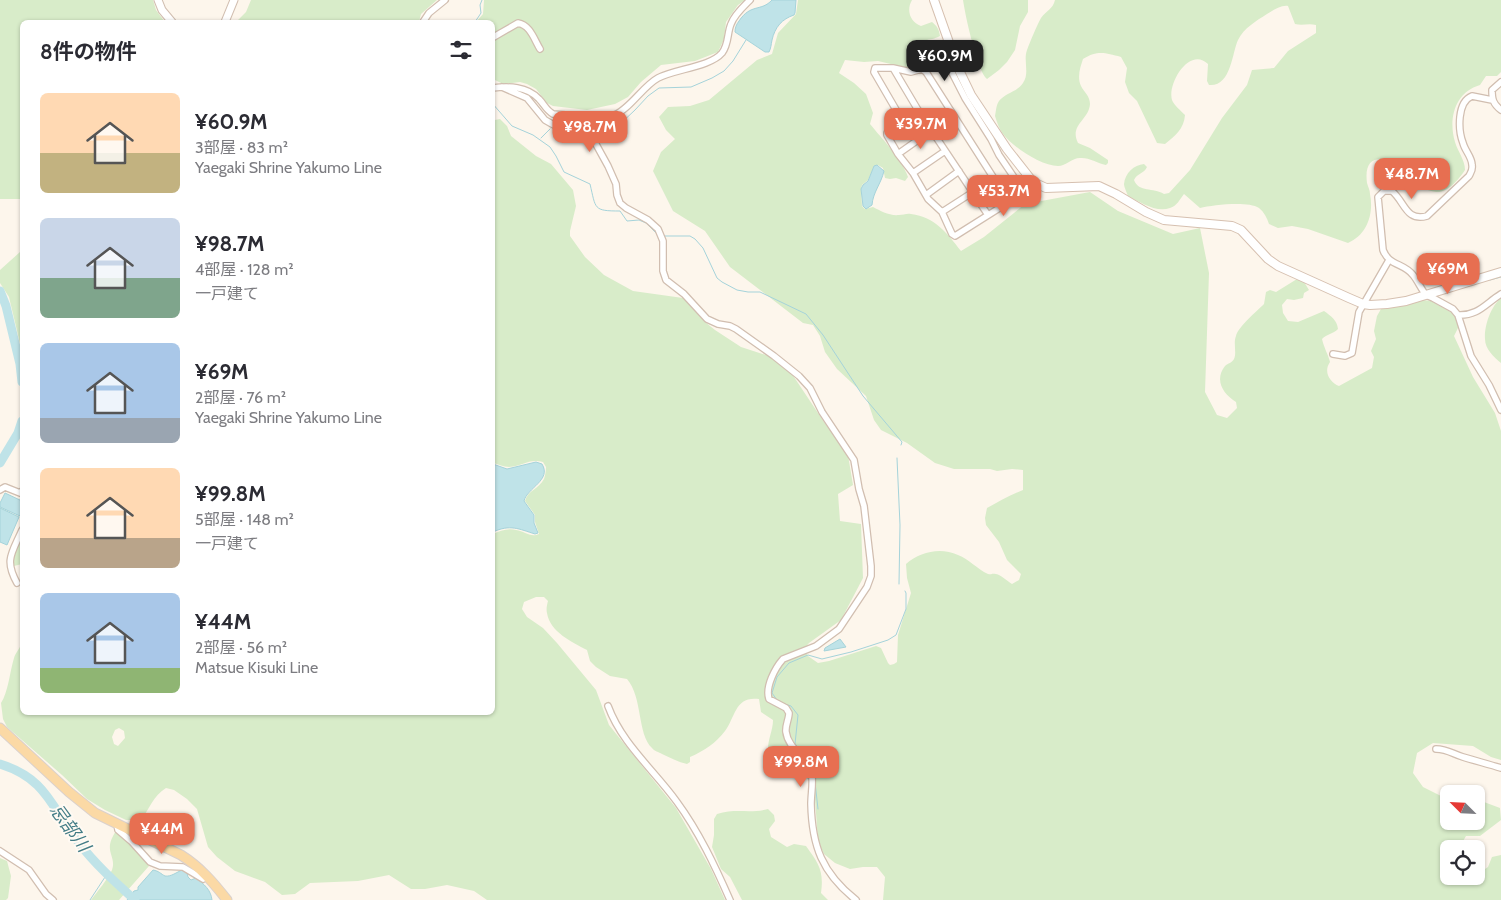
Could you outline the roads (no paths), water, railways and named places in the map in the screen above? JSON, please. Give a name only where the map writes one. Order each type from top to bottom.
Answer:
[{"type":"main road","points":[[934,0],[952,52],[971,96],[1007,149],[1033,182],[1046,188],[1099,186],[1146,212],[1170,222],[1211,223],[1232,226],[1241,230],[1268,259],[1278,266],[1363,304],[1387,304],[1426,296],[1501,272]]},
{"type":"main road","points":[[0,728],[82,803],[117,824],[192,862],[207,876],[227,900]]},
{"type":"street","points":[[158,0],[162,10],[170,20]]},
{"type":"street","points":[[226,20],[234,0]]},
{"type":"street","points":[[424,20],[429,13],[445,0]]},
{"type":"street","points":[[495,87],[518,88],[530,92],[553,114],[612,116],[624,109],[657,78],[709,62],[723,52],[732,21],[750,0]]},
{"type":"street","points":[[495,36],[521,23],[527,27],[540,49]]},
{"type":"street","points":[[918,110],[902,120],[887,133],[898,154],[913,173],[928,199],[942,212],[952,234],[955,236],[1022,193],[1023,191],[964,98],[950,70],[946,61],[952,52]]},
{"type":"street","points":[[902,120],[874,72],[877,67],[911,72],[922,69],[926,72],[1009,202]]},
{"type":"street","points":[[893,68],[918,110],[988,215]]},
{"type":"street","points":[[1492,100],[1494,87],[1501,82]]},
{"type":"street","points":[[502,87],[528,98],[545,120],[552,124],[579,131],[592,137],[616,184],[620,203],[648,220],[658,229],[661,236],[663,271],[666,280],[684,294],[707,318],[718,324],[736,329],[799,376],[810,388],[822,412],[854,460],[864,506],[871,576],[867,586],[839,629],[816,646],[780,661],[768,694],[770,699],[786,708],[789,713],[786,727],[787,735],[812,775],[812,829],[815,844],[830,873],[856,900]]},
{"type":"street","points":[[1501,110],[1492,100],[1472,96],[1465,101],[1462,109],[1460,130],[1463,144],[1472,162],[1472,170],[1469,176],[1427,216],[1420,218],[1412,215],[1392,191],[1381,193],[1378,197],[1383,250],[1389,260],[1413,274],[1426,296],[1453,309],[1458,315],[1471,356],[1490,385],[1501,410]]},
{"type":"street","points":[[898,154],[932,130]]},
{"type":"street","points":[[913,173],[946,151]]},
{"type":"street","points":[[926,195],[959,171]]},
{"type":"street","points":[[942,212],[973,192]]},
{"type":"street","points":[[1333,354],[1345,356],[1352,353],[1357,318],[1363,304],[1389,260]]},
{"type":"street","points":[[1458,315],[1466,316],[1474,313],[1501,294]]},
{"type":"street","points":[[0,490],[5,487],[20,492]]},
{"type":"street","points":[[18,584],[10,567],[9,560],[20,535]]},
{"type":"street","points":[[608,706],[614,721],[627,742],[690,821],[703,843],[730,900]]},
{"type":"street","points":[[1436,749],[1447,750],[1463,757],[1501,768]]},
{"type":"street","points":[[117,824],[118,830],[150,862],[160,866],[183,867],[191,870],[203,879]]},
{"type":"street","points":[[0,851],[28,870],[46,894],[53,900]]},
{"type":"water","points":[[772,0],[796,0],[795,13],[777,27],[773,35],[771,48],[769,52],[765,52],[735,32],[735,29],[743,15],[768,4]]},
{"type":"water","points":[[877,165],[884,171],[872,205],[866,209],[863,206],[861,189],[868,181],[874,166]]},
{"type":"water","points":[[536,462],[542,464],[544,475],[529,492],[524,501],[534,515],[534,523],[538,533],[535,534],[510,528],[495,531],[495,465],[507,469]]},
{"type":"water","points":[[5,493],[20,500],[20,516],[0,507]]},
{"type":"water","points":[[0,508],[19,517],[7,545],[0,542]]},
{"type":"water","points":[[840,639],[846,647],[824,651],[825,648]]},
{"type":"water","points":[[153,870],[167,876],[182,870],[187,873],[191,880],[196,878],[209,890],[212,900],[127,900],[134,891],[138,890],[138,887]]},
{"type":"waterway","points":[[476,20],[481,13],[480,5],[482,0]]},
{"type":"waterway","points":[[592,134],[602,129],[619,125],[648,96],[659,88],[691,87],[724,71],[733,61],[746,40]]},
{"type":"waterway","points":[[495,106],[512,126],[533,135],[550,147],[564,172],[590,184],[597,207],[605,210],[620,211],[627,221],[639,220],[646,223],[659,236]]},
{"type":"waterway","points":[[541,138],[550,129]]},
{"type":"waterway","points":[[554,130],[570,135],[584,136]]},
{"type":"waterway","points":[[663,236],[690,236],[703,248],[717,278],[722,282],[737,290],[760,292],[806,314],[823,335],[863,396],[902,442],[901,445]]},
{"type":"waterway","points":[[1490,280],[1501,277]]},
{"type":"waterway","name":"忌部川","points":[[0,291],[6,306],[20,364]]},
{"type":"waterway","name":"忌部川","points":[[0,463],[20,427]]},
{"type":"waterway","points":[[897,458],[900,525],[899,584]]},
{"type":"waterway","points":[[777,700],[772,693],[777,677],[789,663],[808,655],[822,659],[851,652],[888,640],[896,635],[906,609],[905,591]]},
{"type":"waterway","points":[[782,703],[791,706],[798,715],[795,744],[812,763],[813,768]]},
{"type":"waterway","name":"忌部川","points":[[0,764],[16,770],[39,786],[85,851],[135,900]]},
{"type":"waterway","points":[[815,782],[818,809]]},
{"type":"waterway","points":[[90,900],[107,874]]}]
